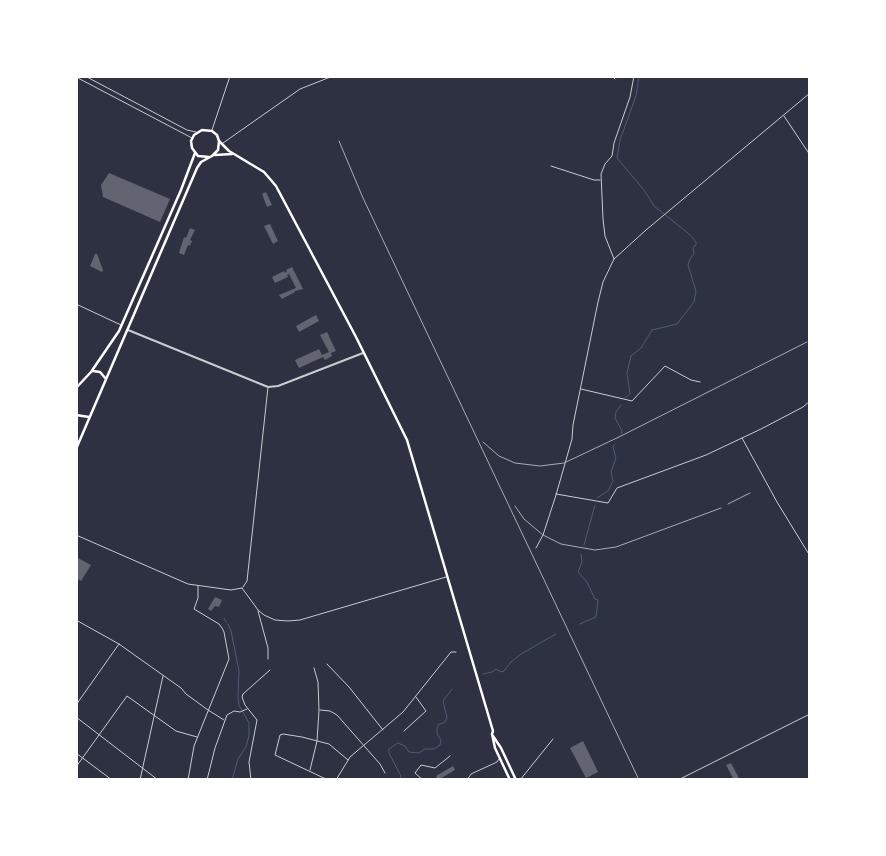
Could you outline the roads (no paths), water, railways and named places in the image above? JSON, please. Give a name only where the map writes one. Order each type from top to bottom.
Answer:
[{"type":"main road","points":[[234,154],[201,157],[195,153],[191,144],[192,138],[196,132],[202,130],[212,131],[217,135],[222,144],[234,154],[264,172],[276,186],[364,353],[407,440],[493,731],[495,748],[510,780]]},
{"type":"main road","points":[[77,448],[194,174],[201,162],[218,150],[220,140]]},
{"type":"main road","points":[[76,388],[91,372],[122,325],[181,190],[195,153]]},
{"type":"main road","points":[[122,325],[128,330]]},
{"type":"main road","points":[[91,372],[100,372],[106,380]]},
{"type":"main road","points":[[76,415],[89,417]]},
{"type":"main road","points":[[76,427],[78,434],[77,448]]},
{"type":"main road","points":[[492,734],[501,748],[516,780]]},
{"type":"main road","points":[[495,748],[501,748]]},
{"type":"street","points":[[85,76],[187,130],[196,132]]},
{"type":"street","points":[[212,131],[213,122],[230,76]]},
{"type":"street","points":[[222,144],[300,89],[333,76]]},
{"type":"street","points":[[612,76],[615,79]]},
{"type":"street","points":[[614,259],[605,236],[601,180],[605,164],[612,156],[614,143],[630,97],[634,76]]},
{"type":"street","points":[[76,77],[192,138]]},
{"type":"street","points":[[536,548],[542,535],[572,439],[580,389],[602,287],[614,259],[810,93]]},
{"type":"street","points":[[784,115],[810,155]]},
{"type":"street","points":[[551,166],[594,180],[601,180]]},
{"type":"street","points":[[76,304],[122,325]]},
{"type":"street","points":[[128,330],[268,387],[278,386],[364,353]]},
{"type":"street","points":[[580,389],[632,400],[665,366],[691,380],[700,382]]},
{"type":"street","points":[[76,536],[178,580],[198,586],[231,590],[242,588],[248,581],[268,387]]},
{"type":"street","points":[[555,494],[608,503],[618,488],[706,455],[803,407],[810,401]]},
{"type":"street","points":[[742,437],[777,502],[810,556]]},
{"type":"street","points":[[242,588],[264,615],[275,620],[289,621],[300,620],[447,576]]},
{"type":"street","points":[[188,780],[198,737],[229,657],[222,628],[219,624],[194,609],[198,598],[198,586]]},
{"type":"street","points":[[258,610],[268,648],[268,659]]},
{"type":"street","points":[[76,620],[119,644],[224,720]]},
{"type":"street","points":[[76,705],[119,644]]},
{"type":"street","points":[[336,780],[348,761],[403,712],[451,652],[456,652]]},
{"type":"street","points":[[327,664],[349,687],[383,730]]},
{"type":"street","points":[[310,771],[317,740],[319,710],[318,682],[314,668]]},
{"type":"street","points":[[251,780],[249,762],[257,720],[242,700],[242,694],[270,670]]},
{"type":"street","points":[[140,780],[163,675]]},
{"type":"street","points":[[76,767],[127,696],[176,731],[198,737]]},
{"type":"street","points":[[404,731],[426,711],[426,708],[416,697]]},
{"type":"street","points":[[207,780],[224,720],[230,713],[240,712],[248,708]]},
{"type":"street","points":[[319,710],[330,711],[338,715],[385,773]]},
{"type":"street","points":[[678,780],[810,714]]},
{"type":"street","points":[[76,717],[158,780]]},
{"type":"street","points":[[328,780],[274,755],[280,735],[317,740],[329,744],[348,761]]},
{"type":"street","points":[[520,780],[554,739]]},
{"type":"street","points":[[76,753],[112,780]]},
{"type":"street","points":[[423,780],[415,773],[421,765],[435,768],[450,756]]},
{"type":"street","points":[[467,780],[471,774],[500,759]]},
{"type":"waterway","points":[[625,398],[630,394],[627,373],[631,356],[641,348],[652,330],[677,324],[694,302],[696,291],[688,265],[694,254],[693,247],[696,245],[696,242],[688,233],[654,206],[644,190],[617,158],[620,140],[636,96],[639,76]]},
{"type":"waterway","points":[[621,405],[616,412],[615,418],[622,431],[621,434]]},
{"type":"waterway","points":[[597,498],[608,491],[613,481],[611,472],[616,458],[613,447],[615,444]]},
{"type":"waterway","points":[[584,545],[595,505]]},
{"type":"waterway","points":[[580,624],[596,617],[598,600],[595,599],[587,582],[578,572],[582,562],[581,554]]},
{"type":"waterway","points":[[224,618],[226,622]]},
{"type":"waterway","points":[[228,624],[239,671],[238,697],[239,706],[242,710]]},
{"type":"waterway","points":[[483,674],[496,669],[501,672],[504,671],[521,654],[556,634]]},
{"type":"waterway","points":[[400,780],[401,776],[389,753],[389,749],[398,743],[405,746],[409,752],[419,753],[425,749],[434,749],[440,745],[441,740],[437,734],[437,728],[447,718],[443,701],[452,689]]},
{"type":"waterway","points":[[232,780],[238,759],[246,747],[249,736],[249,723],[243,712]]},
{"type":"railway","points":[[339,141],[363,198],[639,780]]},
{"type":"railway","points":[[483,442],[499,456],[515,463],[540,466],[564,463],[807,342]]},
{"type":"railway","points":[[728,504],[750,493]]},
{"type":"railway","points":[[515,506],[524,519],[543,535],[561,544],[595,550],[616,547],[721,508]]}]
